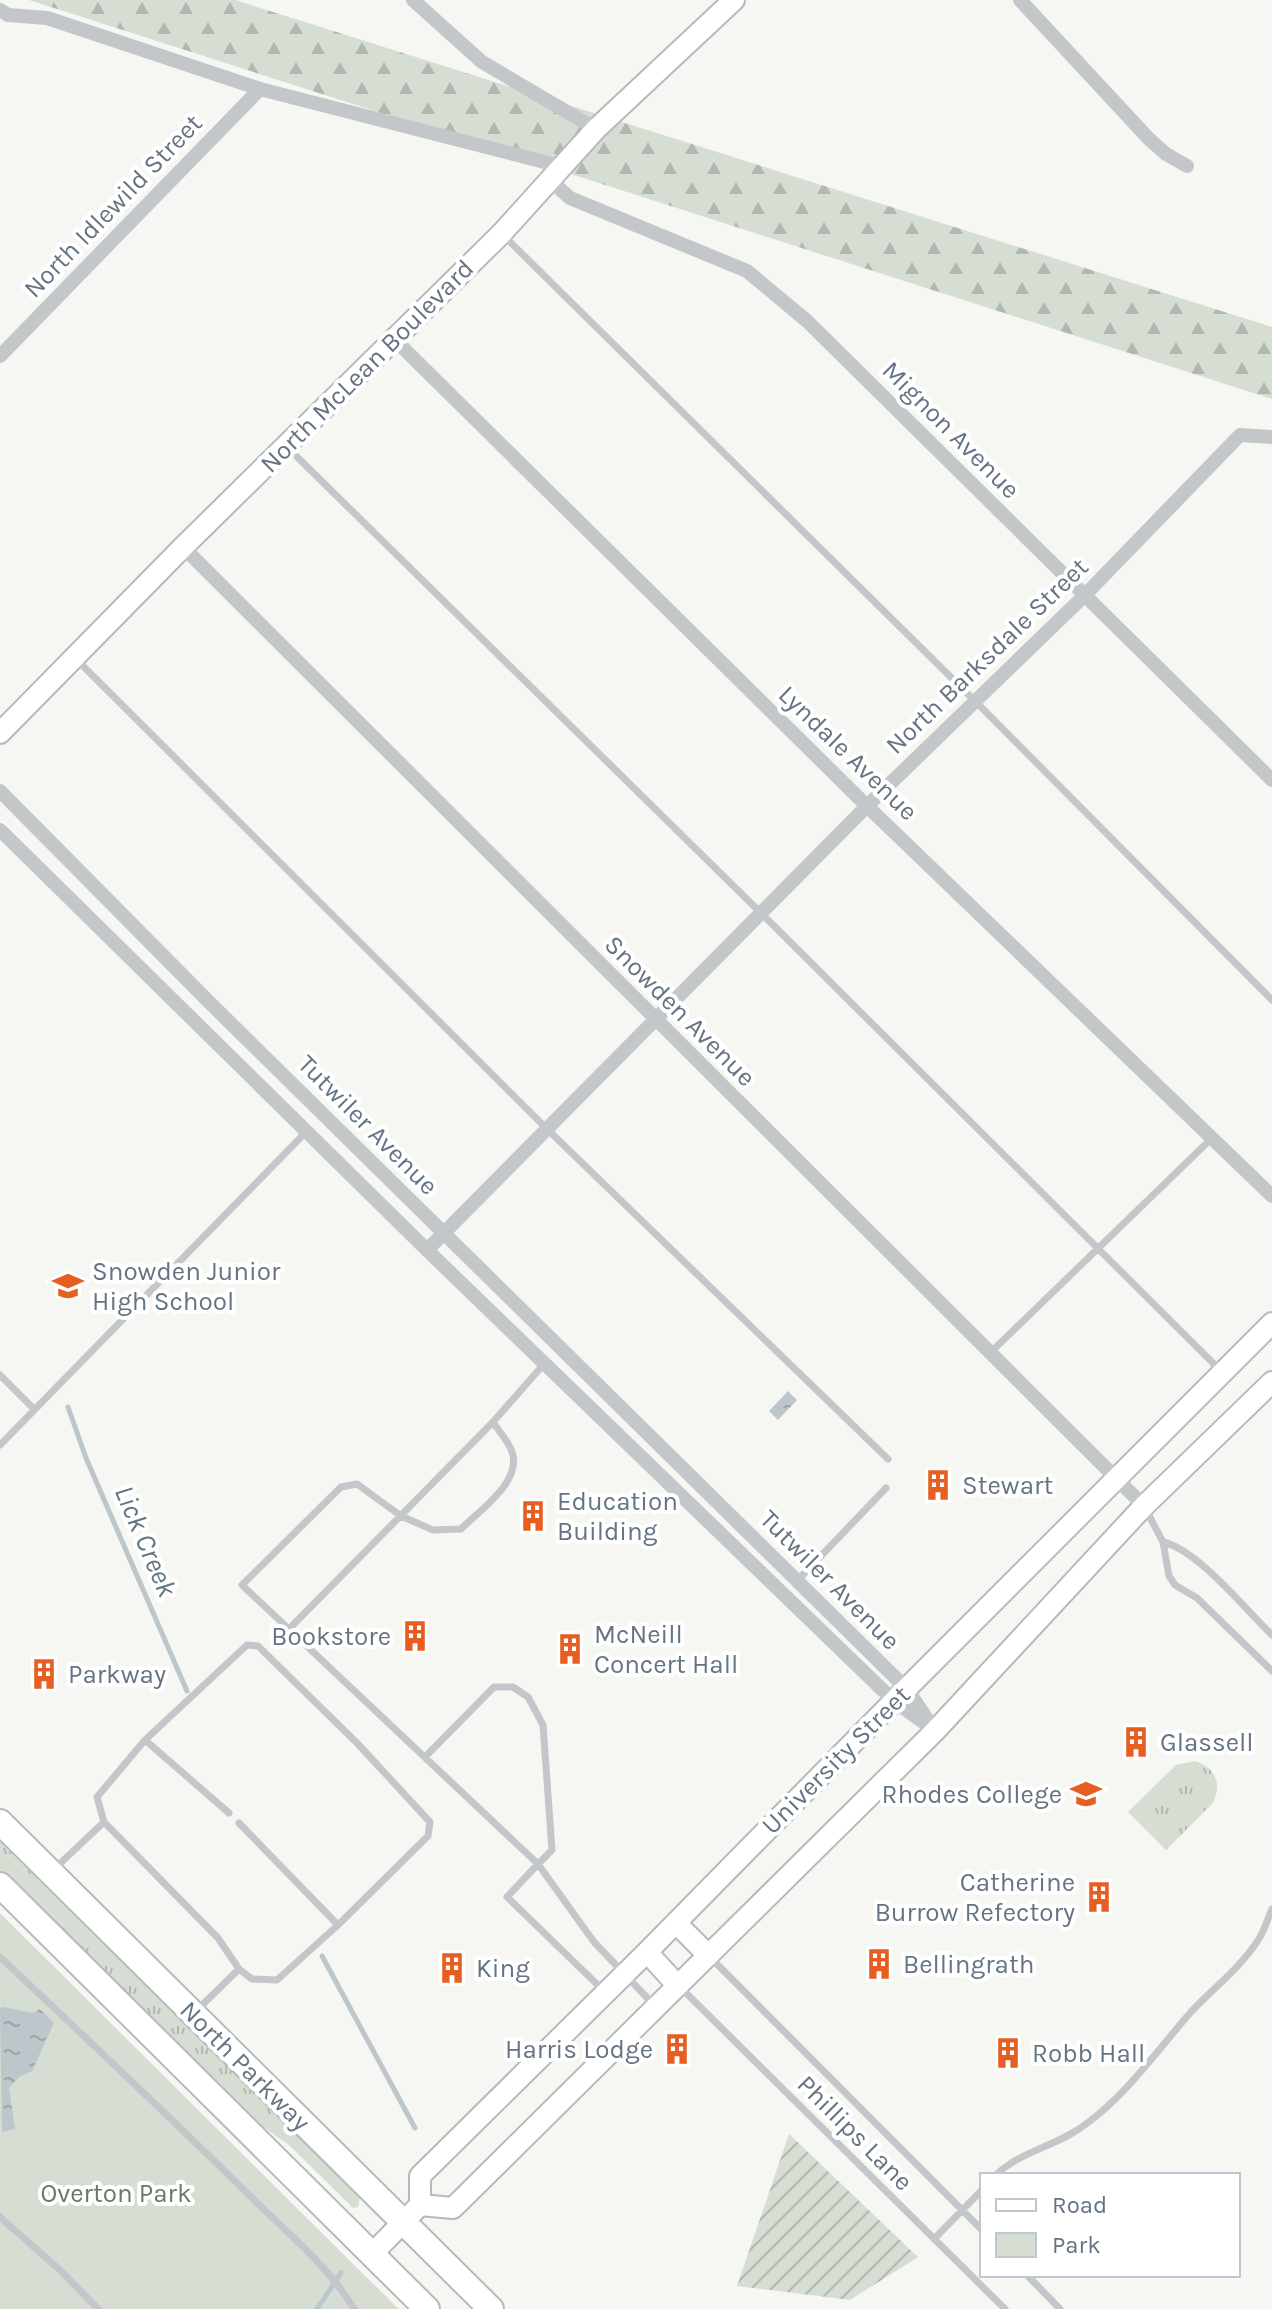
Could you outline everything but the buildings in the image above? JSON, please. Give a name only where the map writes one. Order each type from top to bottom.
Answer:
[{"type":"main road","name":"North McLean Boulevard","points":[[0,733],[183,547],[501,234],[596,129],[729,2]]},
{"type":"main road","name":"University Street","points":[[1272,1323],[420,2176],[412,2214],[453,2208],[935,1731],[1144,1506],[1272,1382]]},
{"type":"main road","name":"North Parkway","points":[[0,1822],[193,2015],[412,2214],[491,2309]]},
{"type":"main road","name":"North Parkway","points":[[0,1885],[427,2309]]},
{"type":"main road","points":[[676,1923],[708,1955]]},
{"type":"main road","points":[[647,1952],[677,1985]]},
{"type":"main road","points":[[372,2254],[412,2214]]},
{"type":"street","points":[[413,0],[482,62],[596,129]]},
{"type":"street","points":[[1020,0],[1149,139],[1187,166]]},
{"type":"street","points":[[3,16],[47,18],[260,89],[557,174]]},
{"type":"street","name":"North Idlewild Street","points":[[0,356],[260,89]]},
{"type":"street","name":"Mignon Avenue","points":[[557,174],[570,198],[747,271],[807,321],[1272,780]]},
{"type":"street","name":"Lyndale Avenue","points":[[395,340],[867,806],[1272,1196]]},
{"type":"street","name":"North Barksdale Street","points":[[427,1250],[867,806],[1084,596],[1240,435],[1272,437]]},
{"type":"street","name":"Snowden Avenue","points":[[183,547],[1144,1506]]},
{"type":"street","name":"Tutwiler Avenue","points":[[0,791],[209,1002],[797,1581],[935,1731]]},
{"type":"street","name":"Tutwiler Avenue","points":[[0,830],[657,1473],[900,1695]]},
{"type":"street","points":[[193,1020],[209,1002]]},
{"type":"street","points":[[544,1364],[560,1348]]},
{"type":"street","points":[[657,1473],[672,1458]]},
{"type":"lane","points":[[501,234],[975,701],[1272,1000]]},
{"type":"lane","points":[[286,446],[1223,1373]]},
{"type":"lane","points":[[74,658],[547,1129],[888,1459]]},
{"type":"lane","points":[[0,1445],[306,1132]]},
{"type":"lane","points":[[990,1353],[1212,1138]]},
{"type":"lane","points":[[288,1630],[493,1422],[544,1364]]},
{"type":"lane","points":[[0,1375],[34,1409]]},
{"type":"lane","points":[[493,1422],[512,1450],[514,1468],[502,1489],[461,1529],[433,1530],[401,1516],[357,1484],[341,1487],[242,1585],[538,1864],[594,1942],[656,2006]]},
{"type":"lane","points":[[797,1581],[886,1488]]},
{"type":"lane","points":[[1144,1506],[1163,1542],[1169,1576],[1175,1585],[1197,1598],[1272,1671]]},
{"type":"lane","points":[[1163,1542],[1177,1545],[1194,1558],[1272,1635]]},
{"type":"lane","points":[[247,1645],[258,1646],[357,1743],[430,1822],[428,1836],[277,1980],[252,1979],[239,1969],[218,1938],[104,1822],[97,1797],[145,1740],[247,1645]]},
{"type":"lane","points":[[425,1757],[494,1687],[513,1687],[528,1697],[543,1725],[552,1850],[507,1897],[606,1993]]},
{"type":"lane","points":[[145,1740],[229,1813]]},
{"type":"lane","points":[[51,1872],[104,1822]]},
{"type":"lane","points":[[239,1823],[338,1925]]},
{"type":"lane","points":[[999,2173],[1024,2154],[1086,2125],[1134,2080],[1192,2011],[1243,1960],[1260,1937],[1272,1909]]},
{"type":"lane","name":"Phillips Lane","points":[[708,1955],[980,2228]]},
{"type":"lane","points":[[0,1957],[138,2086],[344,2292],[354,2309]]},
{"type":"lane","points":[[193,2015],[239,1969]]},
{"type":"lane","name":"Phillips Lane","points":[[677,1985],[1005,2309]]},
{"type":"lane","points":[[934,2239],[980,2192]]},
{"type":"lane","points":[[0,2217],[98,2309]]},
{"type":"lane","points":[[1029,2277],[1060,2309]]},
{"type":"green space","points":[[29,0],[235,0],[1272,327],[1272,399]]},
{"type":"green space","points":[[1195,1761],[1212,1772],[1217,1783],[1216,1796],[1213,1803],[1166,1850],[1128,1812],[1176,1765]]},
{"type":"green space","points":[[0,1842],[360,2197],[358,2207],[353,2208],[290,2146],[248,2116],[0,1872]]},
{"type":"green space","name":"Overton Park","points":[[0,1913],[354,2265],[399,2309],[0,2309]]},
{"type":"green space","points":[[789,2134],[918,2257],[850,2300],[737,2286]]},
{"type":"water","points":[[788,1391],[797,1400],[778,1420],[769,1411]]},
{"type":"water","points":[[0,2008],[33,2013],[40,2009],[54,2023],[32,2071],[19,2077],[9,2088],[15,2129],[2,2132]]},
{"type":"waterway","name":"Lick Creek","points":[[68,1407],[86,1458],[187,1691]]},
{"type":"waterway","points":[[322,1956],[415,2128]]},
{"type":"waterway","name":"Lick Creek","points":[[317,2309],[341,2273]]},
{"type":"place","name":"Snowden Junior High School","points":[[68,1286]]},
{"type":"place","name":"Stewart","points":[[938,1485]]},
{"type":"place","name":"Education Building","points":[[533,1516]]},
{"type":"place","name":"Bookstore","points":[[415,1636]]},
{"type":"place","name":"McNeill Concert Hall","points":[[570,1649]]},
{"type":"place","name":"Parkway","points":[[44,1674]]},
{"type":"place","name":"Glassell","points":[[1136,1742]]},
{"type":"place","name":"Rhodes College","points":[[1086,1794]]},
{"type":"place","name":"Catherine Burrow Refectory","points":[[1099,1897]]},
{"type":"place","name":"Bellingrath","points":[[879,1964]]},
{"type":"place","name":"King","points":[[452,1968]]},
{"type":"place","name":"Harris Lodge","points":[[677,2049]]},
{"type":"place","name":"Robb Hall","points":[[1008,2053]]}]
